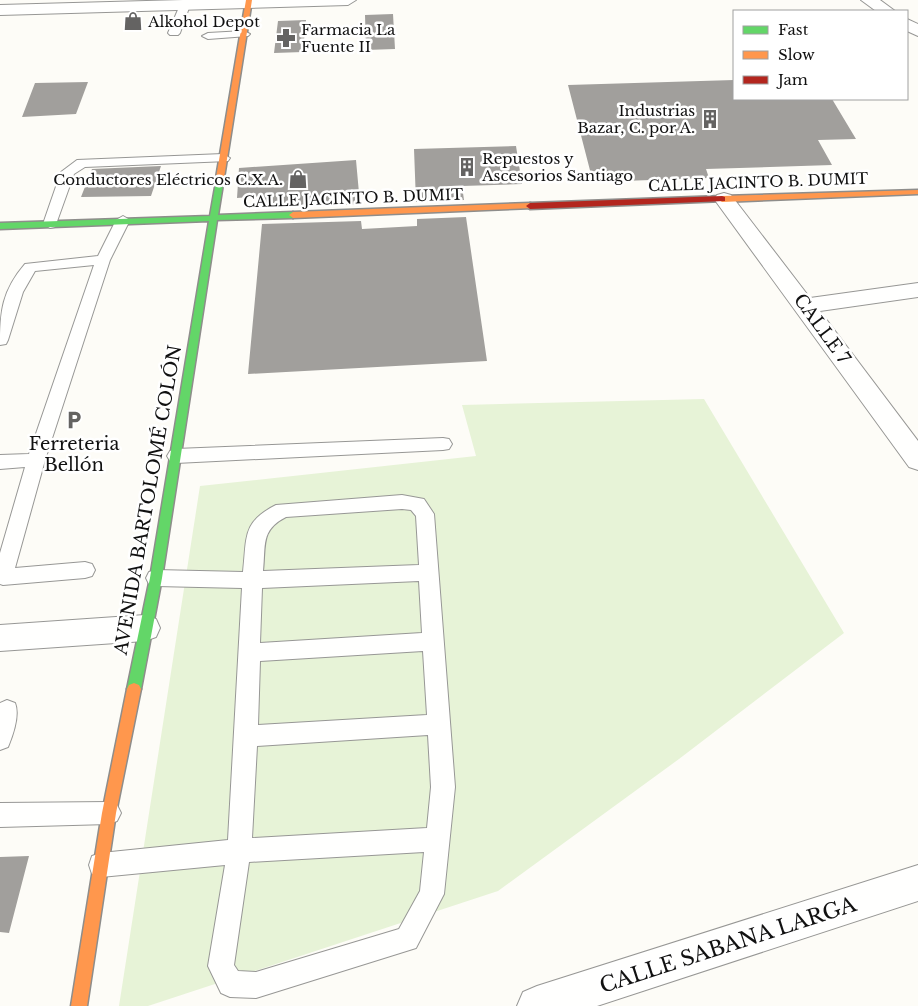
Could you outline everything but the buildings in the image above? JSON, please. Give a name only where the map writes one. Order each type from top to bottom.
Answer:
[{"type":"main road","name":"AVENIDA BARTOLOMÉ COLÓN","points":[[79,1006],[109,813],[156,578],[249,1]]},
{"type":"main road","name":"CALLE JACINTO B. DUMIT","points":[[0,226],[918,192]]},
{"type":"street","points":[[0,10],[185,5],[249,1],[348,0]]},
{"type":"street","points":[[869,0],[885,10]]},
{"type":"street","name":"CALLE 7","points":[[724,199],[806,306],[918,460]]},
{"type":"street","points":[[806,306],[918,290]]},
{"type":"street","points":[[0,638],[145,628]]},
{"type":"street","name":"CALLE SABANA LARGA","points":[[537,1006],[918,883]]},
{"type":"lane","points":[[174,32],[185,5]]},
{"type":"lane","points":[[208,36],[244,34]]},
{"type":"lane","points":[[50,224],[68,172],[82,163],[223,158]]},
{"type":"lane","points":[[85,570],[2,577],[36,460],[103,260],[123,220]]},
{"type":"lane","points":[[0,340],[16,291],[23,275],[30,267],[103,260]]},
{"type":"lane","points":[[176,456],[443,444]]},
{"type":"lane","points":[[0,462],[36,460]]},
{"type":"lane","points":[[402,502],[417,504],[425,514],[429,573],[443,787],[432,894],[407,939],[256,985],[230,984],[220,966],[239,850],[246,736],[252,580],[258,528],[269,517],[283,510],[402,502]]},
{"type":"lane","points":[[156,578],[252,580],[429,573]]},
{"type":"lane","points":[[249,653],[434,642]]},
{"type":"lane","points":[[0,740],[7,710]]},
{"type":"lane","points":[[246,736],[439,724]]},
{"type":"lane","points":[[0,815],[109,813]]},
{"type":"lane","points":[[101,865],[239,850],[438,839]]},
{"type":"green space","points":[[704,399],[844,633],[679,759],[498,891],[148,1006],[119,1006],[200,486],[476,456],[462,405]]},
{"type":"traffic: fast","points":[[134,689],[156,578],[220,178]]},
{"type":"traffic: fast","points":[[0,226],[293,215]]},
{"type":"traffic: slow","points":[[220,178],[249,0]]},
{"type":"traffic: slow","points":[[722,199],[918,192]]},
{"type":"traffic: slow","points":[[293,215],[530,206]]},
{"type":"traffic: slow","points":[[79,1006],[109,813],[134,689]]},
{"type":"traffic: jam","points":[[530,206],[722,199]]},
{"type":"place","name":"Alkohol Depot","points":[[133,21]]},
{"type":"place","name":"Farmacia La Fuente II","points":[[286,38]]},
{"type":"place","name":"Industrias Bazar, C. por A.","points":[[710,119]]},
{"type":"place","name":"Repuestos y Ascesorios Santiago","points":[[467,167]]},
{"type":"place","name":"Conductores Eléctricos C.X.A.","points":[[298,179]]},
{"type":"place","name":"Ferreteria Bellón","points":[[74,420]]}]
